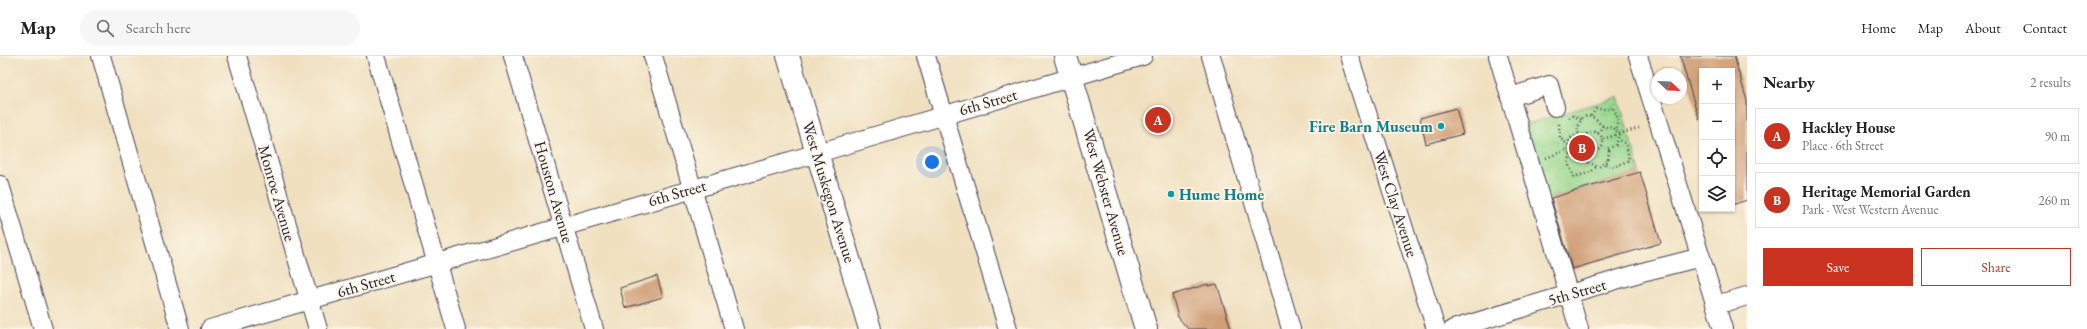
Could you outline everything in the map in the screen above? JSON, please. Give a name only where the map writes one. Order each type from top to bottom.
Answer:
[{"type":"main road","name":"West Muskegon Avenue","points":[[788,56],[870,329]]},
{"type":"main road","name":"West Webster Avenue","points":[[1065,56],[1146,329]]},
{"type":"street","points":[[101,56],[180,329]]},
{"type":"street","name":"Monroe Avenue","points":[[237,56],[318,329]]},
{"type":"street","points":[[376,56],[456,329]]},
{"type":"street","name":"Houston Avenue","points":[[513,56],[594,329]]},
{"type":"street","points":[[653,56],[734,329]]},
{"type":"street","points":[[926,56],[1008,329]]},
{"type":"street","name":"6th Street","points":[[210,329],[818,153],[1143,56]]},
{"type":"street","points":[[1211,56],[1291,329]]},
{"type":"street","name":"West Clay Avenue","points":[[1349,56],[1436,329]]},
{"type":"street","points":[[1498,56],[1579,329]]},
{"type":"street","points":[[1638,56],[1723,329]]},
{"type":"street","points":[[1510,97],[1549,85],[1555,107]]},
{"type":"street","points":[[0,185],[43,329]]},
{"type":"street","name":"5th Street","points":[[1453,329],[1569,294],[1701,257]]},
{"type":"street","points":[[1716,305],[1747,296]]},
{"type":"path","points":[[1591,116],[1596,109],[1610,108],[1613,106],[1618,119],[1616,130]]},
{"type":"path","points":[[1581,120],[1573,116],[1564,122],[1558,122],[1560,138],[1567,144],[1571,154],[1583,158],[1585,157]]},
{"type":"path","points":[[1585,138],[1577,131],[1581,120],[1584,117],[1591,116],[1599,121],[1603,126],[1616,130],[1619,134]]},
{"type":"path","points":[[1598,133],[1603,126]]},
{"type":"path","points":[[1603,139],[1639,128]]},
{"type":"path","points":[[1588,152],[1583,146],[1585,138],[1590,133],[1598,133]]},
{"type":"path","points":[[1588,152],[1596,152],[1602,147],[1603,139],[1598,133]]},
{"type":"path","points":[[1602,147],[1607,149],[1614,148],[1619,134]]},
{"type":"path","points":[[1567,144],[1572,137],[1580,135]]},
{"type":"path","points":[[1571,154],[1568,163],[1574,177],[1591,172],[1596,167],[1605,164],[1614,167],[1629,160],[1626,144],[1618,138]]},
{"type":"path","points":[[1530,164],[1568,149]]},
{"type":"path","points":[[1605,164],[1609,157],[1607,149]]},
{"type":"path","points":[[1585,157],[1588,152]]},
{"type":"path","points":[[1585,157],[1587,162],[1596,167]]},
{"type":"green space","points":[[1618,97],[1640,172],[1544,200],[1524,125]]},
{"type":"building","points":[[1680,56],[1734,56],[1747,101],[1747,200],[1735,204],[1735,68],[1699,68],[1699,119],[1687,79],[1687,68],[1684,68]]},
{"type":"building","name":"Fire Barn Museum","points":[[1456,108],[1463,134],[1426,144],[1420,118]]},
{"type":"building","points":[[1640,172],[1661,243],[1572,269],[1551,198]]},
{"type":"building","points":[[657,276],[663,297],[625,308],[620,288]]},
{"type":"building","points":[[1208,284],[1208,286],[1217,284],[1231,329],[1188,329],[1178,317],[1172,295]]},
{"type":"place","name":"Hackley House","points":[[1158,120]]},
{"type":"place","name":"Fire Barn Museum","points":[[1441,126]]},
{"type":"place","name":"Heritage Memorial Garden","points":[[1582,148]]},
{"type":"place","name":"Hume Home","points":[[1171,194]]}]
